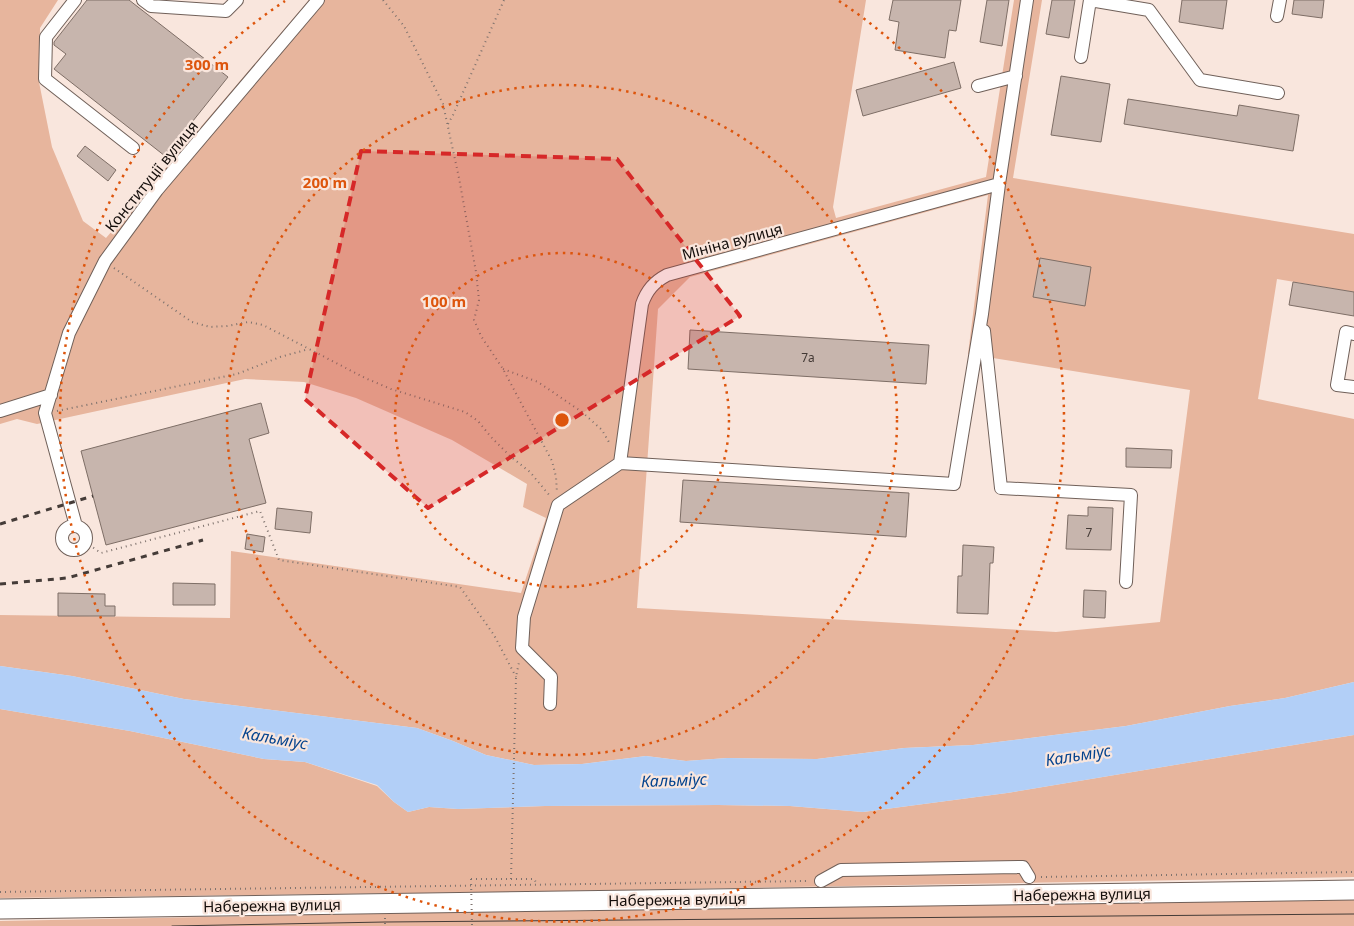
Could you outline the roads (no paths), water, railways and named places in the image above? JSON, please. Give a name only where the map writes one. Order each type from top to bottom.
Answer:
[{"type":"highway","name":"Набережна вулиця","points":[[0,909],[1354,890]]},
{"type":"street","points":[[75,0],[46,37],[45,79],[133,148]]},
{"type":"street","points":[[143,0],[150,6],[226,12],[237,0]]},
{"type":"street","name":"Конституції вулиця","points":[[76,526],[45,413],[69,333],[105,261],[157,190],[318,0]]},
{"type":"street","points":[[550,704],[551,677],[522,648],[524,617],[558,505],[620,463],[954,484],[982,314],[999,184],[1027,0]]},
{"type":"street","points":[[1081,57],[1090,0],[1149,10],[1200,80],[1278,93]]},
{"type":"street","points":[[1277,16],[1280,0]]},
{"type":"street","points":[[978,86],[1016,76]]},
{"type":"street","name":"Мініна вулиця","points":[[620,463],[642,304],[647,292],[656,282],[668,275],[999,184]]},
{"type":"street","points":[[982,314],[1001,488],[1131,495],[1126,582]]},
{"type":"street","points":[[1354,334],[1346,332],[1337,385],[1354,387]]},
{"type":"street","points":[[0,411],[50,395]]},
{"type":"street","points":[[76,526],[85,534],[85,542],[80,549],[72,550],[64,546],[62,538],[64,530],[76,526]]},
{"type":"street","points":[[821,881],[841,870],[1023,867],[1029,877]]},
{"type":"water","name":"Кальміус","points":[[0,666],[72,676],[184,699],[417,728],[486,755],[534,765],[582,764],[646,756],[686,761],[727,758],[817,759],[904,748],[973,745],[1126,726],[1230,706],[1285,698],[1354,682],[1354,735],[1007,793],[863,812],[790,806],[718,805],[545,806],[458,809],[429,807],[408,812],[394,802],[377,785],[305,762],[264,759],[130,731],[0,709]]},
{"type":"tram line","points":[[172,926],[385,922],[1354,914]]},
{"type":"railway","points":[[0,524],[93,496]]},
{"type":"railway","points":[[0,584],[67,578],[203,540]]}]
